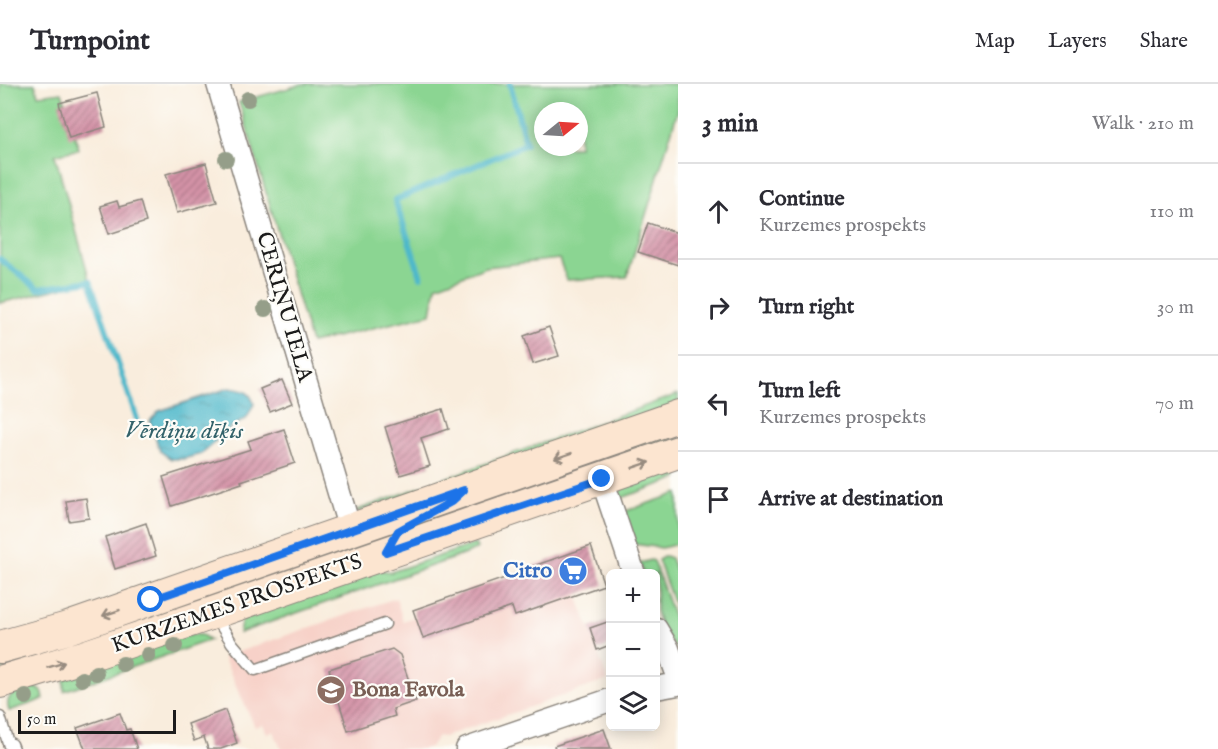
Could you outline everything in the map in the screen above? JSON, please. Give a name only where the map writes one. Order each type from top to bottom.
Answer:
[{"type":"main road","name":"KURZEMES PROSPEKTS","points":[[0,647],[78,625],[678,416]]},
{"type":"main road","name":"KURZEMES PROSPEKTS","points":[[0,682],[213,613],[678,452]]},
{"type":"main road","points":[[386,552],[398,531],[451,502],[464,490]]},
{"type":"street","name":"CERIŅU IELA","points":[[219,84],[350,530]]},
{"type":"street","points":[[602,479],[633,569]]},
{"type":"street","points":[[660,636],[668,649],[678,676]]},
{"type":"street","points":[[660,687],[678,684]]},
{"type":"street","points":[[467,749],[606,701]]},
{"type":"lane","points":[[213,613],[232,643],[255,669],[385,624]]},
{"type":"lane","points":[[0,717],[8,748]]},
{"type":"shaded area","points":[[591,546],[604,585],[577,595],[606,675],[606,681],[443,737],[438,736],[430,747],[423,749],[281,749],[274,731],[267,733],[263,724],[255,727],[223,657],[396,598],[403,621],[415,617],[413,610],[525,571],[525,569]]},
{"type":"green space","points":[[0,84],[35,84],[38,95],[62,92],[79,149],[55,155],[90,281],[0,303]]},
{"type":"green space","points":[[303,84],[678,84],[678,110],[627,277],[567,280],[559,259],[486,267],[436,286],[431,314],[311,343],[239,102]]},
{"type":"green space","points":[[678,394],[678,404],[358,512],[354,511]]},
{"type":"green space","points":[[678,428],[678,440],[458,515],[480,498]]},
{"type":"green space","points":[[678,464],[678,478],[619,499],[620,491],[625,484]]},
{"type":"green space","points":[[678,493],[678,544],[662,548],[634,544],[623,512]]},
{"type":"green space","points":[[369,539],[371,543],[0,670],[0,658]]},
{"type":"green space","points":[[475,544],[477,548],[471,552],[239,633],[242,618],[374,569],[391,572]]},
{"type":"green space","points":[[665,556],[671,558],[678,578],[678,616],[658,560]]},
{"type":"green space","points":[[654,561],[657,569],[642,569],[640,563]]},
{"type":"green space","points":[[660,578],[678,630],[678,651],[661,628]]},
{"type":"green space","points":[[191,634],[202,635],[210,640],[64,691],[64,681],[69,674]]},
{"type":"green space","points":[[31,685],[42,691],[44,699],[9,711],[10,697]]},
{"type":"water","name":"Vērdiņu dīķis","points":[[229,388],[242,390],[250,396],[254,404],[247,418],[230,428],[201,454],[183,459],[171,459],[160,451],[150,421],[159,411]]},
{"type":"building","points":[[97,93],[106,127],[69,138],[59,103]]},
{"type":"building","points":[[206,163],[217,202],[177,213],[166,174]]},
{"type":"building","points":[[117,201],[119,207],[140,201],[146,222],[109,234],[100,206]]},
{"type":"building","points":[[648,223],[678,233],[678,265],[638,252]]},
{"type":"building","points":[[549,327],[559,356],[533,364],[524,336]]},
{"type":"building","points":[[282,380],[292,403],[270,412],[260,389]]},
{"type":"building","points":[[443,409],[449,429],[421,438],[430,466],[400,475],[385,427]]},
{"type":"building","points":[[284,429],[295,463],[172,506],[163,477],[251,449],[248,441]]},
{"type":"building","points":[[86,498],[89,518],[69,521],[66,501]]},
{"type":"building","points":[[146,523],[156,556],[115,569],[105,537]]},
{"type":"building","points":[[591,546],[604,585],[515,616],[512,607],[423,638],[413,610]]},
{"type":"building","points":[[606,622],[606,647],[597,650],[590,628]]},
{"type":"building","points":[[392,649],[400,655],[416,701],[393,709],[395,716],[348,731],[329,669]]},
{"type":"building","points":[[225,710],[237,743],[221,749],[208,749],[204,737],[194,741],[188,724]]},
{"type":"building","points":[[120,713],[126,730],[130,729],[137,749],[85,749],[77,728]]},
{"type":"building","points":[[604,729],[611,749],[555,749],[554,746]]},
{"type":"waterway","points":[[421,277],[395,200],[526,144],[510,84]]},
{"type":"waterway","points":[[0,259],[38,289],[90,281],[137,419]]},
{"type":"place","name":"Citro","points":[[573,571]]},
{"type":"place","name":"Bona Favola","points":[[331,690]]},
{"type":"route","points":[[151,600],[464,490],[451,502],[398,531],[386,552],[602,479]]}]
